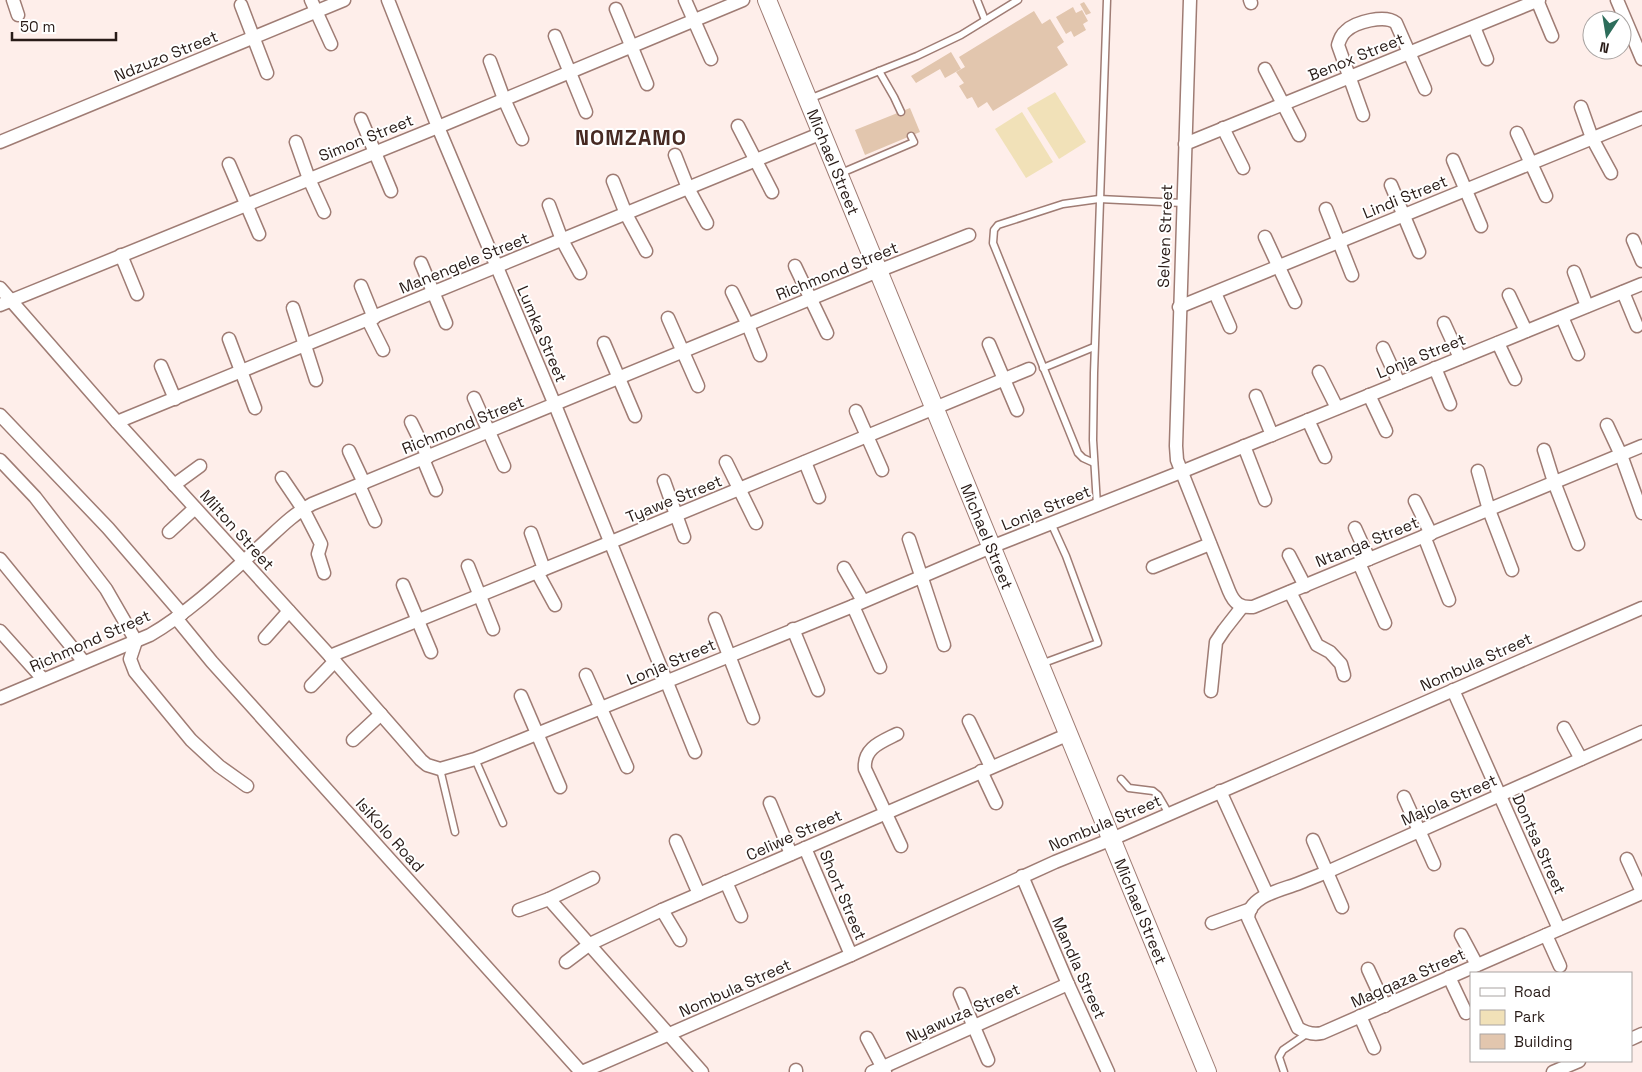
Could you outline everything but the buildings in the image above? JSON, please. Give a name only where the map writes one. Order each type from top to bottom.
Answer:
[{"type":"street","points":[[13,0],[18,15]]},
{"type":"street","name":"Ndzuzo Street","points":[[0,142],[254,37],[314,6],[344,0]]},
{"type":"street","name":"Lumka Street","points":[[388,0],[496,268],[611,542],[695,752]]},
{"type":"street","points":[[685,0],[711,59]]},
{"type":"street","name":"Simon Street","points":[[6,303],[743,0]]},
{"type":"street","name":"Michael Street","points":[[767,0],[1207,1072]]},
{"type":"street","name":"Selven Street","points":[[1181,472],[1177,460],[1176,446],[1190,0]]},
{"type":"street","points":[[1538,0],[1552,36]]},
{"type":"street","name":"Benox Street","points":[[1185,144],[1538,0]]},
{"type":"street","points":[[1617,0],[1642,59]]},
{"type":"street","points":[[241,5],[268,73]]},
{"type":"street","points":[[314,6],[331,44]]},
{"type":"street","points":[[616,9],[647,84]]},
{"type":"street","points":[[1363,115],[1338,45],[1340,37],[1347,29],[1364,21],[1393,21],[1396,24],[1425,89]]},
{"type":"street","points":[[1474,27],[1486,59]]},
{"type":"street","points":[[556,36],[586,112]]},
{"type":"street","points":[[490,61],[522,139]]},
{"type":"street","points":[[1265,69],[1299,135]]},
{"type":"street","points":[[1581,107],[1592,138],[1611,174]]},
{"type":"street","name":"Lindi Street","points":[[1179,308],[1642,118]]},
{"type":"street","points":[[361,119],[391,191]]},
{"type":"street","points":[[738,126],[772,192]]},
{"type":"street","points":[[1224,128],[1243,168]]},
{"type":"street","name":"Manengele Street","points":[[117,422],[822,133]]},
{"type":"street","points":[[1517,133],[1546,196]]},
{"type":"street","points":[[296,142],[309,179],[324,212]]},
{"type":"street","points":[[675,155],[688,188],[707,223]]},
{"type":"street","points":[[1453,160],[1481,226]]},
{"type":"street","points":[[229,164],[259,234]]},
{"type":"street","points":[[613,181],[626,214],[646,251]]},
{"type":"street","points":[[1391,185],[1419,252]]},
{"type":"street","points":[[549,205],[562,240],[580,273]]},
{"type":"street","points":[[1326,208],[1352,275]]},
{"type":"street","name":"Richmond Street","points":[[0,698],[150,635],[179,616],[303,509],[969,235]]},
{"type":"street","points":[[1266,237],[1295,302]]},
{"type":"street","points":[[1633,240],[1642,262]]},
{"type":"street","points":[[121,255],[137,294]]},
{"type":"street","points":[[421,263],[446,323]]},
{"type":"street","points":[[795,266],[812,298],[827,333]]},
{"type":"street","points":[[1574,272],[1587,306]]},
{"type":"street","name":"Lonja Street","points":[[440,769],[463,764],[538,735],[729,655],[858,604],[991,547],[1181,472],[1642,284]]},
{"type":"street","points":[[361,286],[383,350]]},
{"type":"street","name":"Milton Street","points":[[0,288],[6,303],[333,659],[421,760],[427,765],[440,769]]},
{"type":"street","points":[[732,292],[760,355]]},
{"type":"street","points":[[1623,292],[1637,326]]},
{"type":"street","points":[[1215,293],[1230,327]]},
{"type":"street","points":[[1509,295],[1526,331]]},
{"type":"street","points":[[293,308],[316,380]]},
{"type":"street","points":[[1562,317],[1578,354]]},
{"type":"street","points":[[668,318],[698,386]]},
{"type":"street","points":[[1444,323],[1460,358]]},
{"type":"street","points":[[228,339],[255,408]]},
{"type":"street","points":[[604,343],[635,416]]},
{"type":"street","points":[[1498,343],[1515,379]]},
{"type":"street","points":[[989,344],[1017,410]]},
{"type":"street","points":[[1383,348],[1399,383]]},
{"type":"street","points":[[161,366],[175,399]]},
{"type":"street","points":[[1435,368],[1450,404]]},
{"type":"street","name":"Tyawe Street","points":[[333,659],[418,620],[1029,369]]},
{"type":"street","points":[[1319,372],[1337,408]]},
{"type":"street","points":[[1369,395],[1386,431]]},
{"type":"street","points":[[1256,396],[1272,435]]},
{"type":"street","points":[[474,398],[504,466]]},
{"type":"street","points":[[856,411],[882,470]]},
{"type":"street","name":"IsiKolo Road","points":[[0,415],[108,528],[179,616],[212,662],[582,1072]]},
{"type":"street","points":[[1308,420],[1325,457]]},
{"type":"street","points":[[411,422],[426,458],[436,490]]},
{"type":"street","points":[[1607,425],[1621,455],[1642,513]]},
{"type":"street","points":[[1244,446],[1265,500]]},
{"type":"street","name":"Ntanga Street","points":[[1242,607],[1253,607],[1642,446]]},
{"type":"street","points":[[1544,450],[1578,544]]},
{"type":"street","points":[[349,451],[375,521]]},
{"type":"street","points":[[0,460],[35,497],[106,588],[136,640],[130,658],[135,672],[191,740],[219,766],[247,786]]},
{"type":"street","points":[[726,462],[756,523]]},
{"type":"street","points":[[804,462],[819,497]]},
{"type":"street","points":[[174,485],[200,466]]},
{"type":"street","points":[[1478,471],[1489,510],[1512,570]]},
{"type":"street","points":[[1181,472],[1232,599],[1242,607],[1216,642],[1210,691]]},
{"type":"street","points":[[282,478],[303,509],[321,544],[318,554],[324,574]]},
{"type":"street","points":[[664,481],[684,537]]},
{"type":"street","points":[[1415,501],[1449,600]]},
{"type":"street","points":[[169,532],[195,508]]},
{"type":"street","points":[[1355,528],[1385,623]]},
{"type":"street","points":[[531,533],[540,571],[555,605]]},
{"type":"street","points":[[909,539],[944,645]]},
{"type":"street","points":[[1152,567],[1210,544]]},
{"type":"street","points":[[1289,556],[1305,586]]},
{"type":"street","points":[[0,559],[84,662]]},
{"type":"street","points":[[468,566],[493,630]]},
{"type":"street","points":[[844,568],[880,667]]},
{"type":"street","points":[[403,585],[431,652]]},
{"type":"street","points":[[1290,592],[1317,645],[1330,652],[1341,664],[1344,675]]},
{"type":"street","name":"Nombula Street","points":[[582,1072],[851,955],[1022,876],[1112,839],[1642,608]]},
{"type":"street","points":[[265,638],[288,610]]},
{"type":"street","points":[[715,619],[753,718]]},
{"type":"street","points":[[793,629],[818,690]]},
{"type":"street","points":[[0,630],[44,679]]},
{"type":"street","points":[[311,686],[333,659]]},
{"type":"street","points":[[586,675],[627,767]]},
{"type":"street","name":"Dontsa Street","points":[[1453,690],[1560,929]]},
{"type":"street","points":[[521,696],[560,787]]},
{"type":"street","points":[[353,740],[381,714]]},
{"type":"street","points":[[969,721],[996,803]]},
{"type":"street","points":[[1564,728],[1581,759]]},
{"type":"street","name":"Majola Street","points":[[1250,913],[1262,897],[1267,894],[1327,872],[1642,732]]},
{"type":"street","points":[[897,734],[876,745],[868,753],[865,769],[901,846]]},
{"type":"street","name":"Celiwe Street","points":[[566,962],[590,944],[662,910],[1069,734]]},
{"type":"street","points":[[1220,791],[1267,894]]},
{"type":"street","points":[[1404,797],[1434,864]]},
{"type":"street","points":[[770,803],[791,854]]},
{"type":"street","points":[[1312,840],[1342,907]]},
{"type":"street","points":[[676,841],[699,894]]},
{"type":"street","name":"Short Street","points":[[805,848],[851,955]]},
{"type":"street","points":[[1627,859],[1641,895]]},
{"type":"street","name":"Mandla Street","points":[[1022,876],[1108,1072]]},
{"type":"street","points":[[519,910],[549,899],[592,878]]},
{"type":"street","points":[[726,882],[741,916]]},
{"type":"street","name":"Magqaza Street","points":[[1308,1033],[1322,1033],[1641,895]]},
{"type":"street","points":[[549,899],[702,1072]]},
{"type":"street","points":[[662,910],[680,940]]},
{"type":"street","points":[[1212,923],[1250,913],[1298,1028],[1308,1033]]},
{"type":"street","points":[[1461,935],[1477,965]]},
{"type":"street","points":[[1546,935],[1560,966]]},
{"type":"street","points":[[1368,969],[1385,1006]]},
{"type":"street","points":[[1449,978],[1466,1013]]},
{"type":"street","name":"Nyawuza Street","points":[[880,1070],[1068,984]]},
{"type":"street","points":[[960,994],[988,1060]]},
{"type":"street","points":[[1360,1016],[1374,1048]]},
{"type":"street","points":[[867,1038],[880,1070]]},
{"type":"street","points":[[1553,1072],[1577,1062]]},
{"type":"lane","points":[[977,0],[985,20]]},
{"type":"lane","points":[[808,100],[926,52],[961,34],[1018,0]]},
{"type":"lane","points":[[1096,505],[1094,347],[1107,0]]},
{"type":"lane","points":[[879,71],[901,112]]},
{"type":"lane","points":[[838,174],[913,139]]},
{"type":"lane","points":[[1094,463],[1083,458],[1078,453],[993,243],[994,230],[998,225],[1063,204],[1099,199],[1183,203]]},
{"type":"lane","points":[[1043,368],[1094,347]]},
{"type":"lane","points":[[1040,664],[1098,643],[1052,523]]},
{"type":"lane","points":[[476,759],[503,823]]},
{"type":"lane","points":[[440,769],[456,832]]},
{"type":"lane","points":[[1121,779],[1129,788],[1153,791],[1158,794],[1169,814]]},
{"type":"lane","points":[[1284,1072],[1279,1057],[1283,1050],[1308,1033]]},
{"type":"green space","points":[[1055,92],[1086,142],[1059,159],[1027,108]]},
{"type":"green space","points":[[1022,112],[1053,162],[1026,178],[995,129]]},
{"type":"district","name":"NOMZAMO","points":[[631,137]]}]
